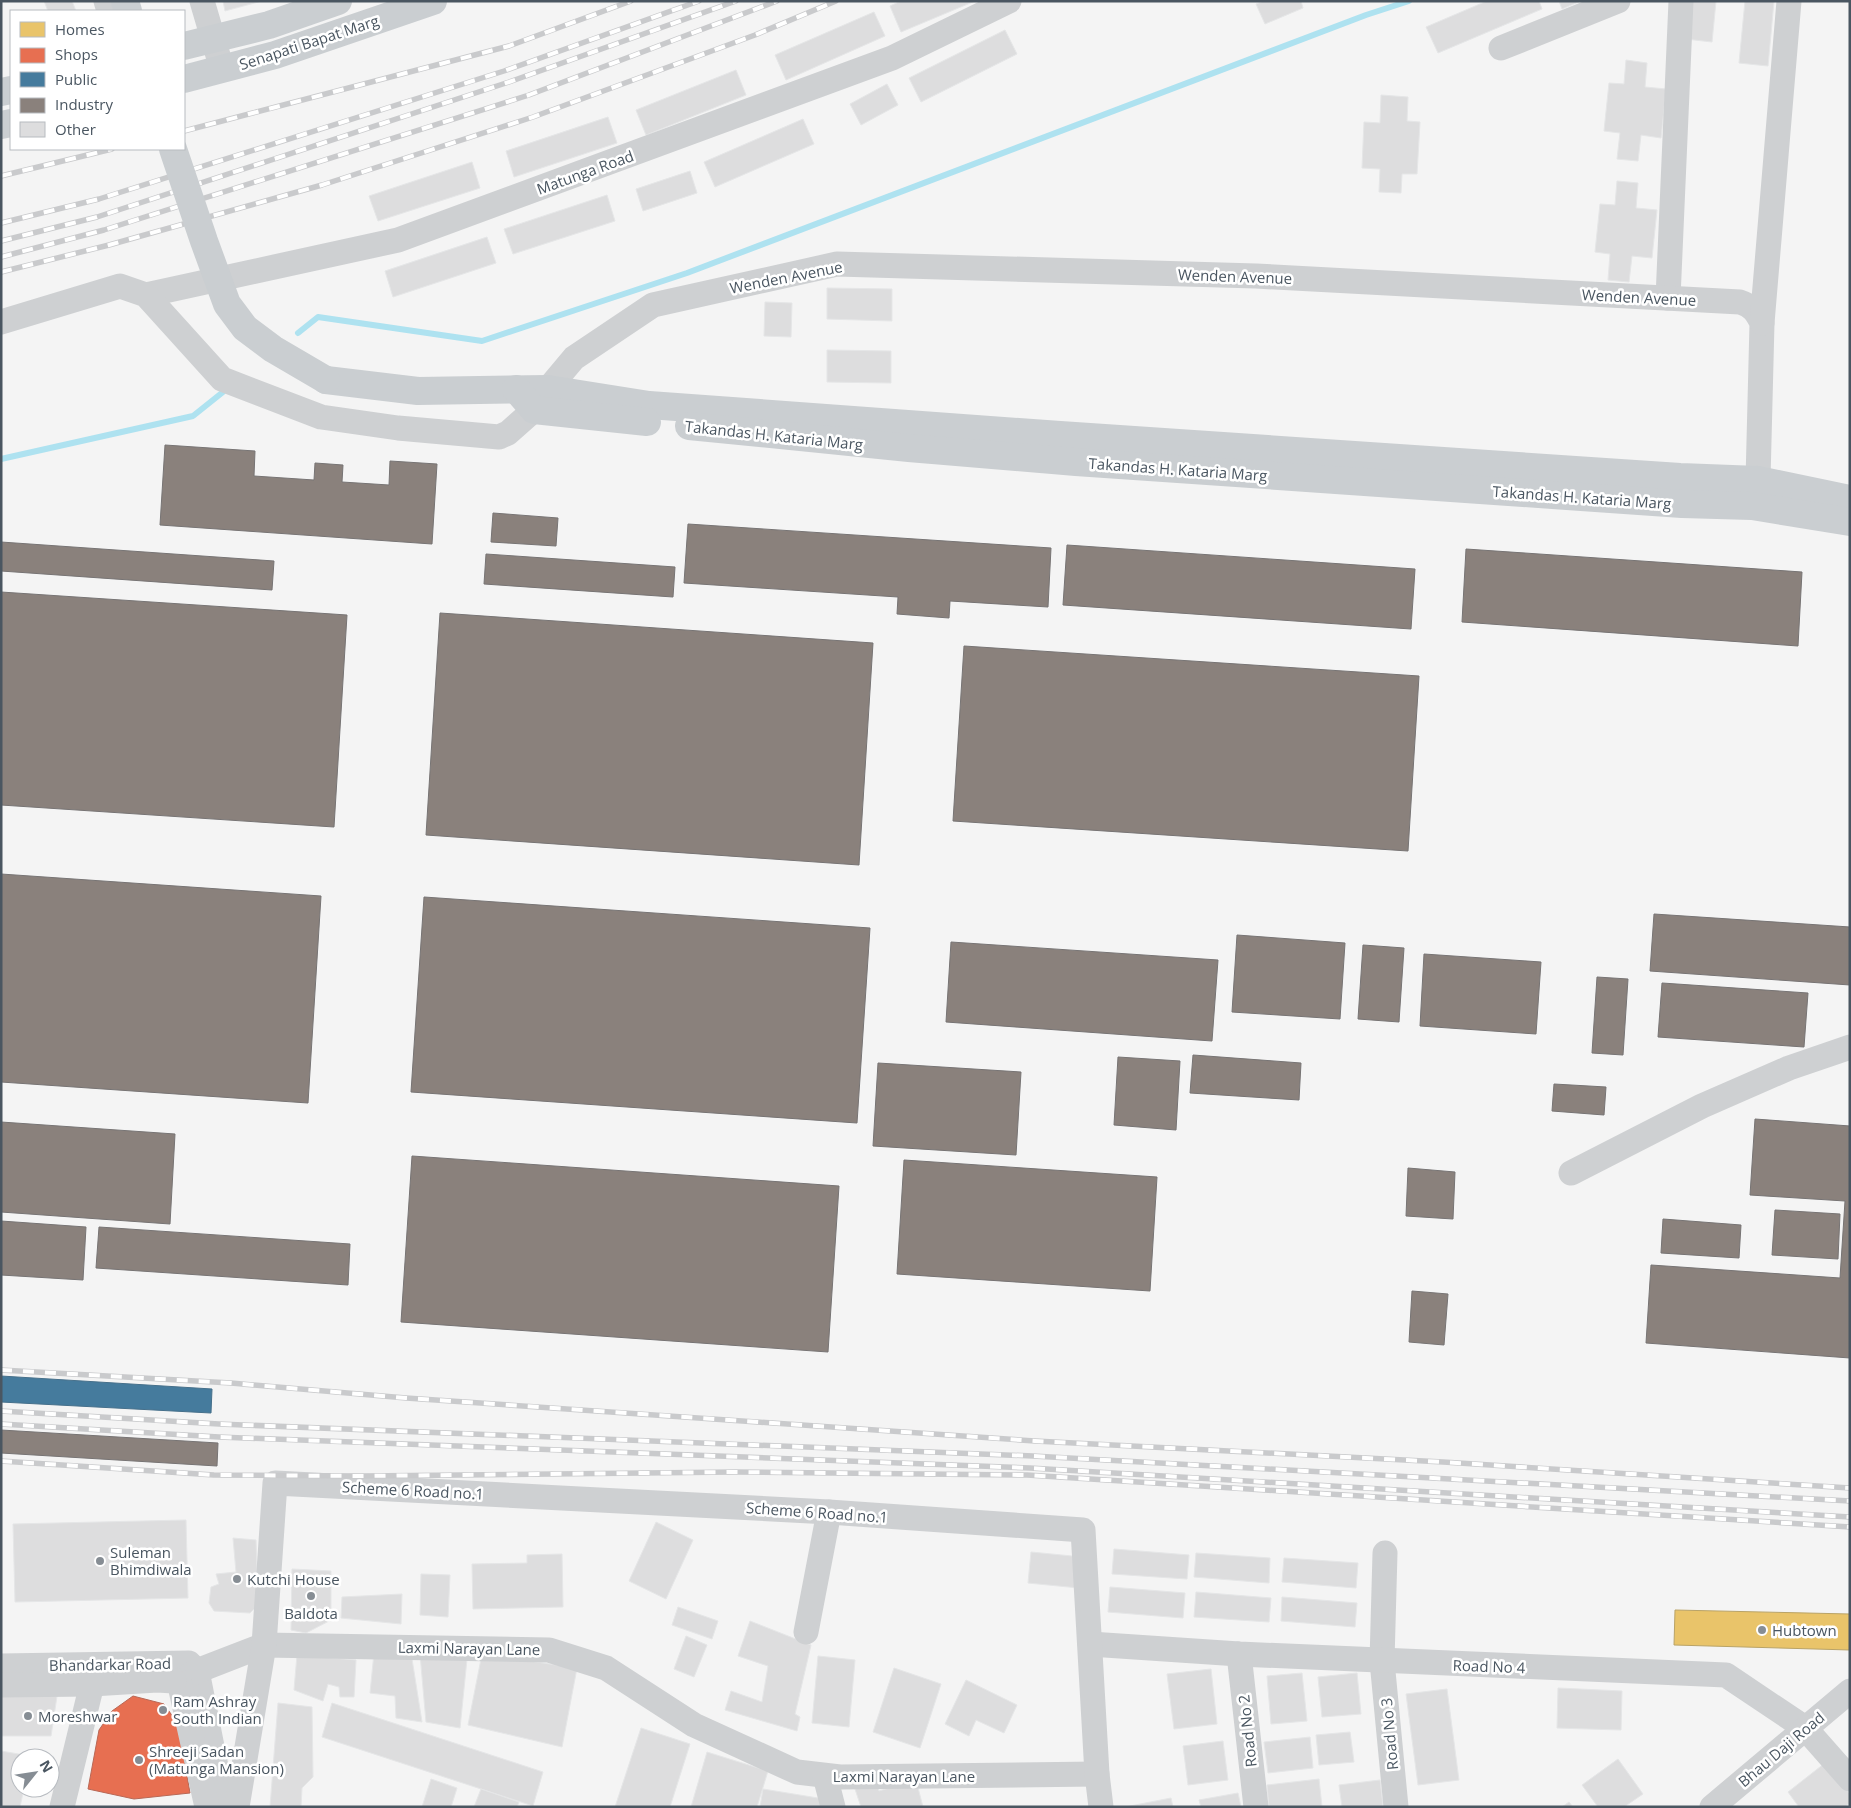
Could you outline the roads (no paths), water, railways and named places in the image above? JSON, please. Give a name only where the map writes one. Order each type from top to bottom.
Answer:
[{"type":"main road","name":"Senapati Bapat Marg","points":[[185,46],[270,24],[338,1]]},
{"type":"main road","name":"Senapati Bapat Marg","points":[[185,79],[274,55],[433,1]]},
{"type":"main road","name":"Takandas H. Kataria Marg","points":[[174,150],[227,304],[245,328],[273,349],[326,380],[418,391],[516,389],[541,399],[647,413],[910,436],[1758,480],[1850,499]]},
{"type":"main road","name":"Takandas H. Kataria Marg","points":[[910,436],[1086,463],[1672,503],[1752,506],[1850,522]]},
{"type":"street","points":[[202,1],[222,69]]},
{"type":"street","name":"Matunga Road","points":[[146,295],[398,240],[892,58],[1009,1]]},
{"type":"street","points":[[1501,48],[1618,1]]},
{"type":"street","points":[[1668,298],[1681,1]]},
{"type":"street","points":[[1752,506],[1758,480],[1762,323],[1789,1]]},
{"type":"street","name":"Wenden Avenue","points":[[146,295],[222,379],[321,417],[398,428],[499,437],[508,433],[541,399],[574,358],[653,305],[837,264],[1256,276],[1740,302],[1751,306],[1758,313],[1762,323]]},
{"type":"street","points":[[1,322],[120,286],[146,295]]},
{"type":"street","points":[[1570,1173],[1702,1106],[1789,1068],[1850,1047]]},
{"type":"street","name":"Scheme 6 Road no.1","points":[[264,1645],[275,1483],[829,1512],[1083,1530],[1097,1774],[1101,1807]]},
{"type":"street","points":[[806,1632],[829,1512]]},
{"type":"street","name":"Road No 3","points":[[1385,1553],[1382,1661],[1396,1807]]},
{"type":"street","name":"Road No 4","points":[[1090,1644],[1382,1661],[1726,1675],[1805,1728],[1850,1779]]},
{"type":"street","points":[[237,1807],[264,1645]]},
{"type":"street","name":"Laxmi Narayan Lane","points":[[188,1676],[264,1645],[549,1650],[606,1668],[694,1725],[797,1772],[840,1777],[1097,1774]]},
{"type":"street","name":"Road No 2","points":[[1239,1654],[1256,1807]]},
{"type":"street","name":"Bhandarkar Road","points":[[1,1666],[188,1663],[188,1676],[207,1807]]},
{"type":"street","points":[[1,1685],[92,1684],[188,1676],[224,1807]]},
{"type":"street","points":[[62,1807],[92,1684]]},
{"type":"street","name":"Bhau Daji Road","points":[[1712,1807],[1850,1690]]},
{"type":"street","points":[[825,1776],[833,1807]]},
{"type":"waterway","points":[[298,333],[318,317],[482,341],[687,273],[1366,15],[1409,1]]},
{"type":"waterway","points":[[1,459],[193,416],[223,392]]},
{"type":"railway","points":[[185,131],[509,46],[631,1]]},
{"type":"railway","points":[[1,223],[99,199],[504,71],[699,1]]},
{"type":"railway","points":[[1,241],[97,217],[509,82],[736,1]]},
{"type":"railway","points":[[1,257],[104,230],[529,95],[777,1]]},
{"type":"railway","points":[[1,272],[109,245],[322,185],[533,117],[755,35],[836,1]]},
{"type":"railway","points":[[1,176],[108,150]]},
{"type":"railway","points":[[1,1370],[231,1383],[406,1398],[1035,1441],[1443,1462],[1850,1488]]},
{"type":"railway","points":[[1,1411],[219,1424],[1033,1456],[1850,1501]]},
{"type":"railway","points":[[1,1424],[219,1437],[1030,1468],[1850,1517]]},
{"type":"railway","points":[[1,1461],[214,1475],[361,1476],[735,1472],[1027,1475],[1850,1527]]},
{"type":"place","name":"Suleman Bhimdiwala","points":[[100,1561]]},
{"type":"place","name":"Kutchi House","points":[[237,1579]]},
{"type":"place","name":"Baldota","points":[[311,1596]]},
{"type":"place","name":"Hubtown","points":[[1762,1630]]},
{"type":"place","name":"Ram Ashray South Indian","points":[[163,1710]]},
{"type":"place","name":"Moreshwar","points":[[28,1716]]},
{"type":"place","name":"Shreeji Sadan (Matunga Mansion)","points":[[139,1760]]}]
